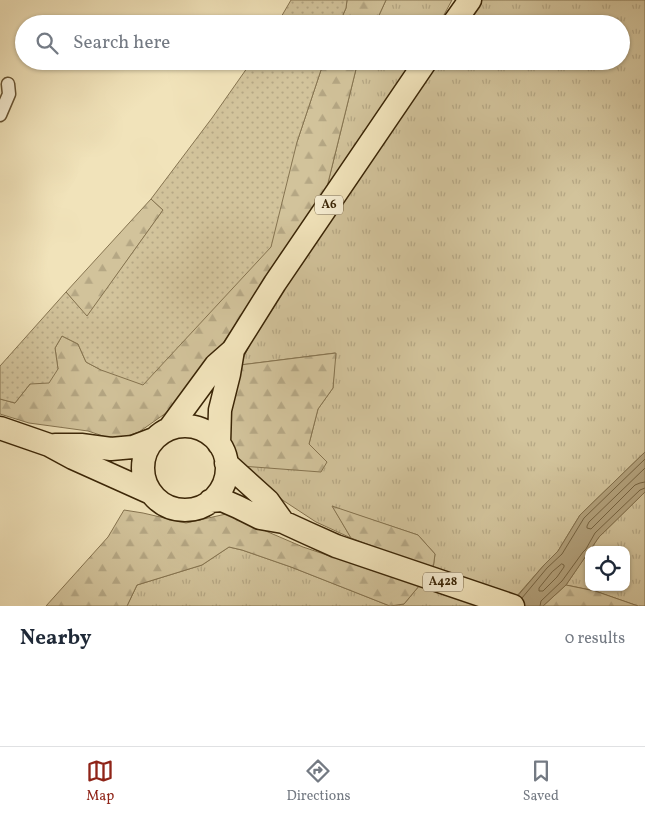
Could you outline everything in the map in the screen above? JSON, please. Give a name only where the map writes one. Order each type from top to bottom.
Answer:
[{"type":"highway","points":[[459,15],[470,0]]},
{"type":"highway","name":"A6","points":[[162,434],[216,365],[233,350],[420,70]]},
{"type":"highway","name":"A6","points":[[223,453],[220,410],[233,350]]},
{"type":"highway","points":[[49,445],[81,445],[111,449],[133,447],[162,434],[183,426],[197,428],[209,434],[223,453],[226,477],[220,490],[210,501],[190,509],[179,509],[168,506],[151,492],[145,482],[143,471],[144,459],[147,448],[162,434]]},
{"type":"highway","points":[[0,428],[49,445],[151,492]]},
{"type":"highway","name":"A428","points":[[223,453],[268,501],[284,522]]},
{"type":"highway","name":"A428","points":[[210,501],[222,500],[260,518],[284,522],[336,546],[512,606]]},
{"type":"street","points":[[0,116],[9,94],[8,84]]},
{"type":"green space","points":[[291,0],[347,0],[343,15],[282,15]]},
{"type":"green space","points":[[347,0],[386,0],[379,15],[343,15]]},
{"type":"green space","points":[[386,0],[452,0],[444,15],[379,15]]},
{"type":"green space","points":[[479,0],[645,0],[645,452],[580,515],[558,551],[515,598],[433,569],[435,554],[418,535],[333,507],[351,538],[316,522],[284,501],[241,466],[327,462],[309,444],[318,409],[333,388],[335,353],[240,365],[265,313],[429,70],[630,70],[630,15],[468,15]]},
{"type":"green space","points":[[246,70],[321,70],[297,142],[271,247],[143,385],[101,370],[86,362],[78,344],[62,336],[55,348],[58,369],[49,383],[30,384],[15,403],[0,399],[0,366],[66,292],[87,316],[163,210],[151,199]]},
{"type":"green space","points":[[321,70],[356,70],[327,187],[210,362],[166,413],[139,432],[115,440],[88,431],[29,423],[0,414],[0,399],[15,403],[30,384],[58,369],[55,348],[62,336],[78,344],[86,362],[101,370],[297,142]]},
{"type":"green space","points":[[356,70],[409,70],[327,187]]},
{"type":"green space","points":[[151,199],[163,210],[87,317],[66,292]]},
{"type":"green space","points":[[336,353],[333,388],[318,409],[309,444],[327,462],[321,472],[241,466],[228,440],[228,408],[240,365]]},
{"type":"green space","points":[[645,492],[645,606],[638,606],[595,591],[630,591],[630,546],[593,546],[599,537]]},
{"type":"green space","points":[[332,506],[418,535],[435,554],[433,569],[351,538]]},
{"type":"green space","points":[[124,510],[186,523],[226,514],[303,547],[419,586],[404,604],[390,606],[291,567],[229,547],[202,565],[137,585],[127,606],[46,606],[108,537]]},
{"type":"green space","points":[[229,547],[291,567],[390,606],[127,606],[137,585],[202,565]]},
{"type":"green space","points":[[585,557],[585,589],[566,585]]},
{"type":"green space","points":[[566,585],[585,589],[585,591],[595,591],[638,606],[543,606]]},
{"type":"green space","points":[[419,586],[479,606],[390,606],[404,604]]},
{"type":"water","points":[[645,452],[645,492],[599,537],[593,546],[585,546],[585,557],[566,585],[543,606],[509,606],[558,551],[580,515]]}]
